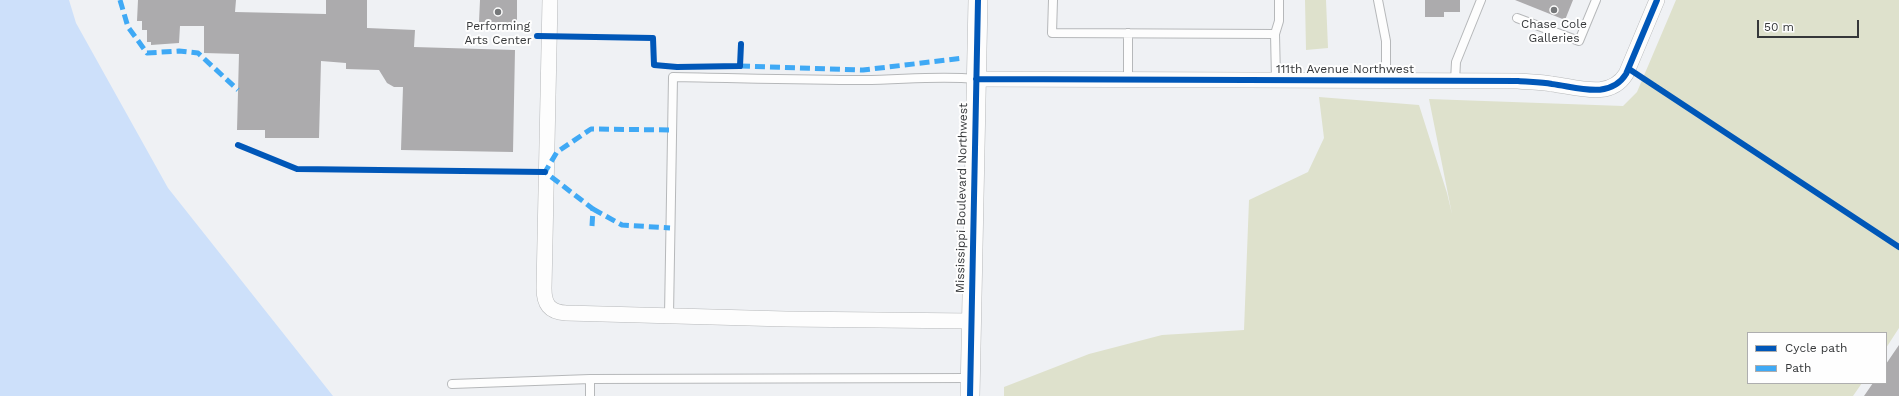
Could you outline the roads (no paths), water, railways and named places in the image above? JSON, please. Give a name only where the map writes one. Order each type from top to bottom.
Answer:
[{"type":"street","points":[[550,0],[544,297],[546,305],[552,310],[559,312],[786,319],[971,320]]},
{"type":"street","name":"Mississippi Boulevard Northwest","points":[[970,387],[978,0]]},
{"type":"street","name":"111th Avenue Northwest","points":[[976,79],[1518,81],[1552,84],[1589,90],[1608,89],[1622,82],[1656,0]]},
{"type":"lane","points":[[1053,0],[1052,33],[1275,34]]},
{"type":"lane","points":[[1276,80],[1275,34],[1279,20],[1279,0]]},
{"type":"lane","points":[[1378,0],[1386,42],[1386,81]]},
{"type":"lane","points":[[1454,81],[1456,62],[1481,0]]},
{"type":"lane","points":[[1518,18],[1579,41],[1596,0]]},
{"type":"lane","points":[[1128,33],[1128,79]]},
{"type":"lane","points":[[669,315],[673,76],[835,80],[905,80],[954,76],[976,79]]},
{"type":"lane","points":[[590,379],[590,396]]},
{"type":"lane","points":[[452,384],[590,379],[970,387]]},
{"type":"water","points":[[0,0],[69,0],[76,23],[168,188],[333,396],[0,396]]},
{"type":"place","name":"Chase Cole Galleries","points":[[1554,10]]},
{"type":"place","name":"Performing Arts Center","points":[[498,12]]}]
